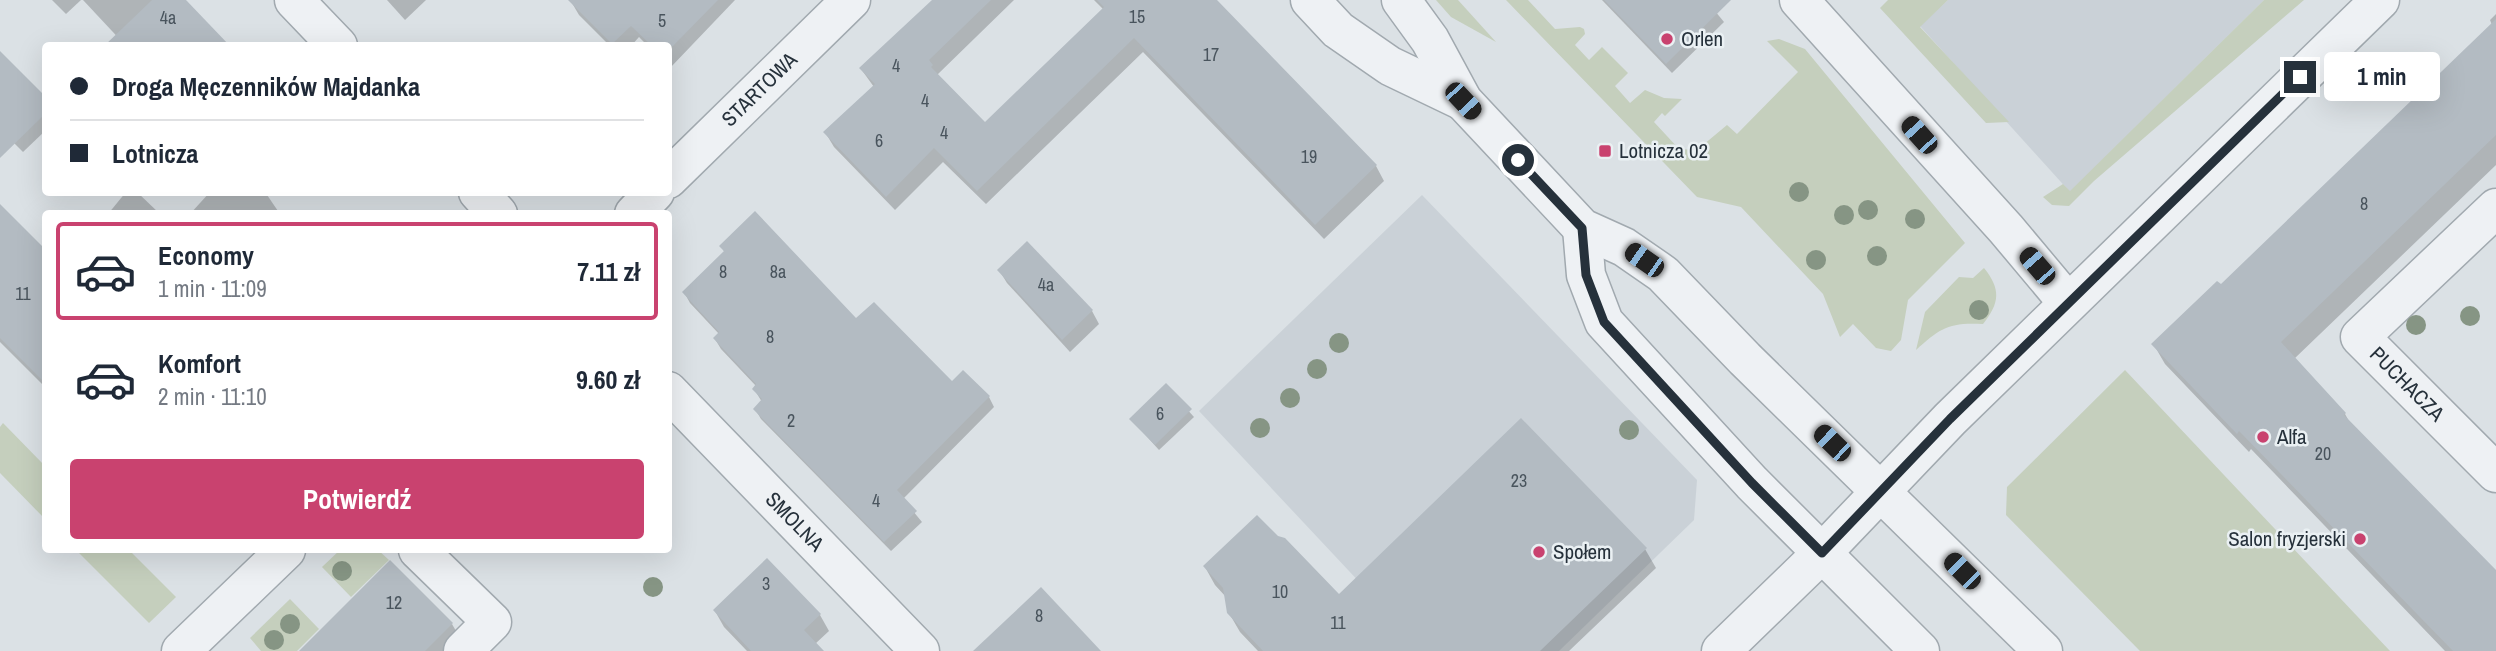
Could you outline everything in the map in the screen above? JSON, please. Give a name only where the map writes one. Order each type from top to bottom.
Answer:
[{"type":"street","points":[[294,0],[334,42]]},
{"type":"street","name":"STARTOWA","points":[[672,175],[851,0]]},
{"type":"street","points":[[1310,0],[1338,30],[1390,66],[1463,101]]},
{"type":"street","points":[[1401,0],[1430,40],[1463,101],[1582,228],[1624,247],[1663,274],[1745,359],[2043,651]]},
{"type":"street","points":[[1799,0],[2006,229],[2068,303]]},
{"type":"street","points":[[1721,651],[1822,553],[2068,303],[2380,0]]},
{"type":"street","points":[[482,196],[494,210]]},
{"type":"street","points":[[638,210],[651,196]]},
{"type":"street","name":"PUCHACZA","points":[[2496,208],[2360,337],[2496,473]]},
{"type":"street","points":[[1582,228],[1586,275],[1604,322],[1752,483],[1920,651]]},
{"type":"street","name":"SMOLNA","points":[[672,395],[920,651]]},
{"type":"street","points":[[181,651],[283,553]]},
{"type":"street","points":[[421,553],[492,622],[463,651]]},
{"type":"shaded area","points":[[1948,0],[2264,0],[2070,192],[1920,26]]},
{"type":"shaded area","points":[[1422,195],[1697,480],[1694,520],[1559,651],[1424,651],[1199,411]]},
{"type":"green space","points":[[1436,0],[1458,0],[1496,42],[1451,17]]},
{"type":"green space","points":[[1506,0],[1528,0],[1555,29],[1584,29],[1585,34],[1575,45],[1589,60],[1602,47],[1628,73],[1615,86],[1630,103],[1645,90],[1664,98],[1682,99],[1665,116],[1662,113],[1654,122],[1679,149],[1697,150],[1727,125],[1737,134],[1798,72],[1767,41],[1779,39],[1805,49],[1965,243],[1908,300],[1901,340],[1891,351],[1876,348],[1853,324],[1840,337],[1823,294],[1741,207],[1697,197]]},
{"type":"green space","points":[[1888,0],[1948,0],[1920,27],[2009,122],[1986,123],[1880,8]]},
{"type":"green space","points":[[2264,0],[2304,0],[2094,181],[2069,206],[2052,205],[2043,197],[2063,184],[2070,191]]},
{"type":"green space","points":[[1984,268],[1996,289],[1996,296],[1993,309],[1983,324],[1962,324],[1946,328],[1916,350],[1925,312],[1959,277],[1973,278]]},
{"type":"green space","points":[[2125,370],[2390,651],[2140,651],[2006,515],[2007,487]]},
{"type":"green space","points":[[3,423],[42,463],[42,516],[0,473],[0,427]]},
{"type":"green space","points":[[79,553],[132,553],[176,597],[149,623]]},
{"type":"green space","points":[[337,553],[381,553],[389,560],[351,597],[322,567]]},
{"type":"green space","points":[[290,599],[319,629],[297,651],[261,651],[250,638]]},
{"type":"building","points":[[152,0],[186,0],[226,42],[108,42]]},
{"type":"building","points":[[568,0],[718,0],[673,46],[672,42],[648,42],[631,26],[614,42],[610,42]]},
{"type":"building","points":[[932,0],[991,0],[929,60],[933,65],[931,67],[985,122],[1104,7],[1097,0],[1217,0],[1377,165],[1315,225],[1134,38],[977,191],[934,148],[886,197],[823,132],[875,84],[859,68]]},
{"type":"building","name":"Orlen","points":[[1604,0],[1731,0],[1666,64]]},
{"type":"building","points":[[2496,19],[2496,135],[2281,342],[2346,413],[2344,415],[2496,570],[2496,651],[2453,651],[2151,344],[2217,281],[2221,284]]},
{"type":"building","points":[[0,51],[42,93],[42,117],[0,158]]},
{"type":"building","points":[[0,204],[42,246],[42,380],[0,338]]},
{"type":"building","points":[[755,211],[856,318],[874,302],[952,381],[963,370],[990,396],[897,490],[917,511],[884,542],[753,409],[762,399],[752,389],[756,384],[713,338],[719,332],[682,292],[724,251],[719,246]]},
{"type":"building","points":[[1027,241],[1093,310],[1062,340],[997,270]]},
{"type":"building","points":[[1166,383],[1192,409],[1155,445],[1129,419]]},
{"type":"building","points":[[1521,418],[1647,548],[1540,651],[1263,651],[1227,613],[1223,588],[1203,566],[1257,515],[1278,536],[1285,538],[1339,594]]},
{"type":"building","points":[[767,558],[821,614],[804,630],[824,651],[751,651],[713,610]]},
{"type":"building","points":[[390,560],[453,623],[425,651],[299,651]]},
{"type":"building","points":[[1041,587],[1101,651],[973,651]]},
{"type":"place","name":"Orlen","points":[[1667,39]]},
{"type":"place","name":"Lotnicza 02","points":[[1605,151]]},
{"type":"place","name":"Alfa","points":[[2263,437]]},
{"type":"place","name":"Salon fryzjerski","points":[[2360,539]]},
{"type":"place","name":"Społem","points":[[1539,552]]},
{"type":"route","points":[[1518,160],[1582,228],[1586,275],[1604,322],[1752,483],[1822,553],[1950,419],[2300,77]]}]
